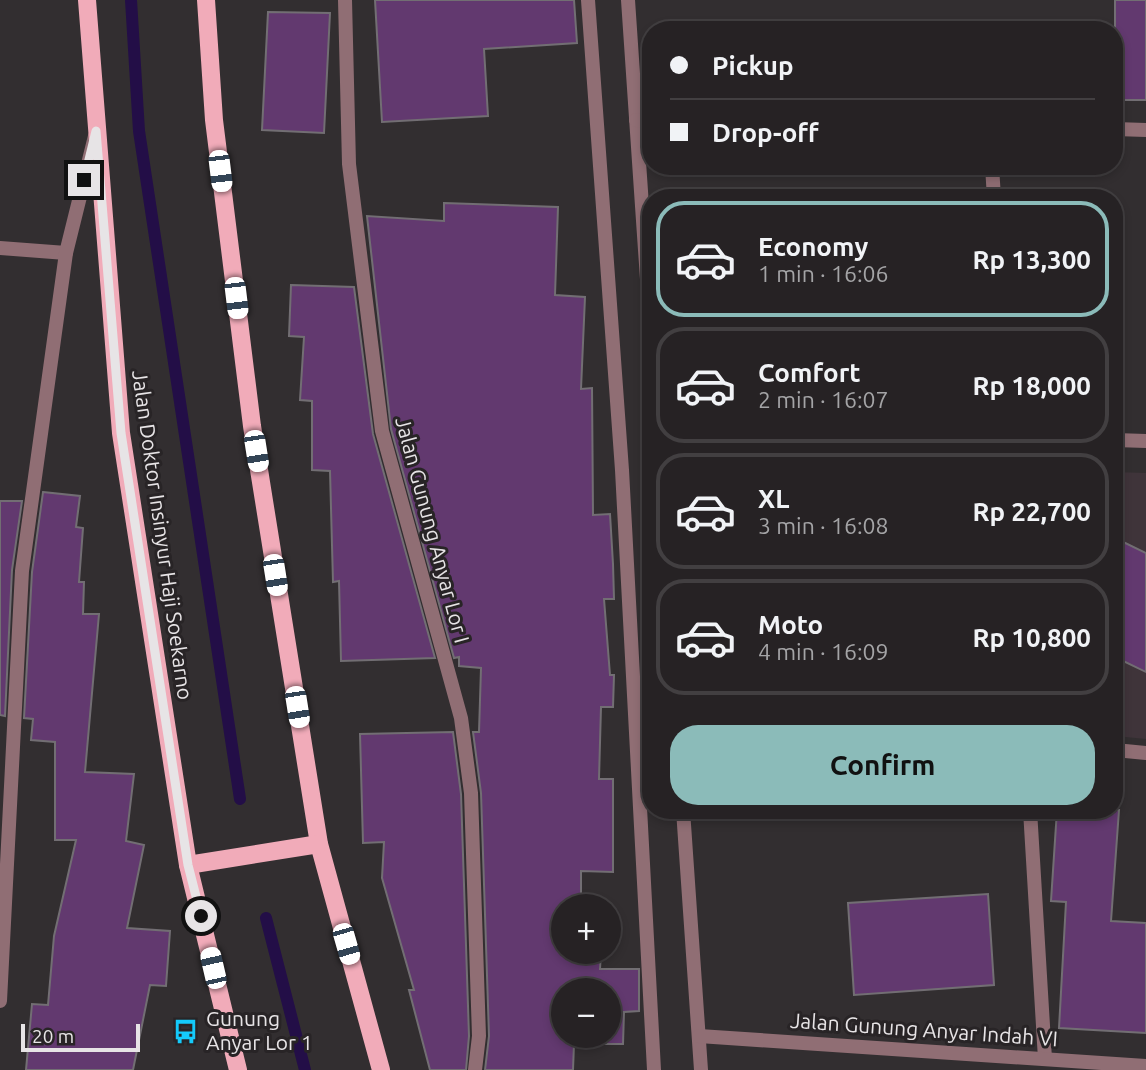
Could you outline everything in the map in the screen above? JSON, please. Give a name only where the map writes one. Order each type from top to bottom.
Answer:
[{"type":"main road","name":"Jalan Doktor Insinyur Haji Soekarno","points":[[87,0],[121,433],[188,865],[238,1070]]},
{"type":"main road","points":[[206,0],[214,120],[252,426],[319,844],[381,1070]]},
{"type":"main road","points":[[188,865],[319,844]]},
{"type":"street","name":"Jalan Gunung Anyar Lor I","points":[[345,0],[349,164],[382,431],[461,718],[471,793],[479,1036],[475,1070]]},
{"type":"street","points":[[588,0],[622,470],[654,1070]]},
{"type":"street","points":[[628,0],[642,105]]},
{"type":"street","points":[[1123,130],[1146,130]]},
{"type":"street","points":[[0,1001],[22,571],[66,253],[96,131]]},
{"type":"street","points":[[0,248],[66,253]]},
{"type":"street","points":[[1123,440],[1146,440]]},
{"type":"street","points":[[1123,751],[1146,753]]},
{"type":"street","points":[[684,819],[701,1070]]},
{"type":"street","points":[[1031,819],[1045,1059]]},
{"type":"street","name":"Jalan Gunung Anyar Indah VI","points":[[699,1036],[1146,1066]]},
{"type":"shaded area","points":[[1123,472],[1146,473],[1146,739],[1123,737]]},
{"type":"building","points":[[375,0],[574,0],[577,43],[484,49],[488,116],[382,122]]},
{"type":"building","points":[[1115,0],[1146,0],[1146,100],[1123,100],[1123,21],[1115,21]]},
{"type":"building","points":[[268,12],[330,13],[324,133],[262,130]]},
{"type":"building","points":[[444,203],[558,207],[555,295],[585,297],[581,389],[592,388],[593,515],[610,514],[613,564],[614,599],[604,599],[610,675],[614,675],[613,707],[601,707],[599,779],[613,779],[613,872],[581,871],[581,894],[551,894],[551,964],[600,964],[600,969],[639,969],[639,1011],[624,1012],[621,1044],[621,978],[551,978],[551,1048],[574,1048],[573,1070],[485,1070],[489,1036],[481,793],[473,732],[479,732],[481,668],[459,666],[459,657],[454,658],[391,429],[367,216],[444,221]]},
{"type":"building","points":[[291,285],[354,287],[373,434],[435,658],[341,661],[339,581],[333,582],[330,471],[312,470],[312,401],[300,400],[304,337],[289,336]]},
{"type":"building","points":[[43,492],[80,496],[76,527],[83,528],[79,582],[84,582],[83,614],[99,614],[85,772],[134,774],[126,841],[144,845],[127,928],[170,931],[166,986],[150,985],[133,1070],[26,1070],[32,1004],[48,1005],[54,936],[76,840],[55,840],[55,742],[31,740],[33,719],[24,718],[32,572]]},
{"type":"building","points":[[0,501],[22,501],[12,570],[5,716],[0,715]]},
{"type":"building","points":[[1123,542],[1146,553],[1146,672],[1123,661]]},
{"type":"building","points":[[453,732],[461,794],[469,1036],[466,1070],[430,1070],[409,990],[414,990],[382,878],[384,842],[363,843],[360,734]]},
{"type":"building","points":[[1056,819],[1118,819],[1111,921],[1146,923],[1146,1033],[1059,1028],[1066,902],[1051,901]]},
{"type":"building","points":[[988,894],[994,985],[854,995],[848,903]]},
{"type":"waterway","points":[[131,0],[139,131],[240,799]]},
{"type":"waterway","points":[[266,918],[305,1070]]},
{"type":"place","name":"Gunung Anyar Lor 1","points":[[186,1031]]},
{"type":"route","points":[[84,180],[96,131],[121,433],[188,865],[201,916]]}]
